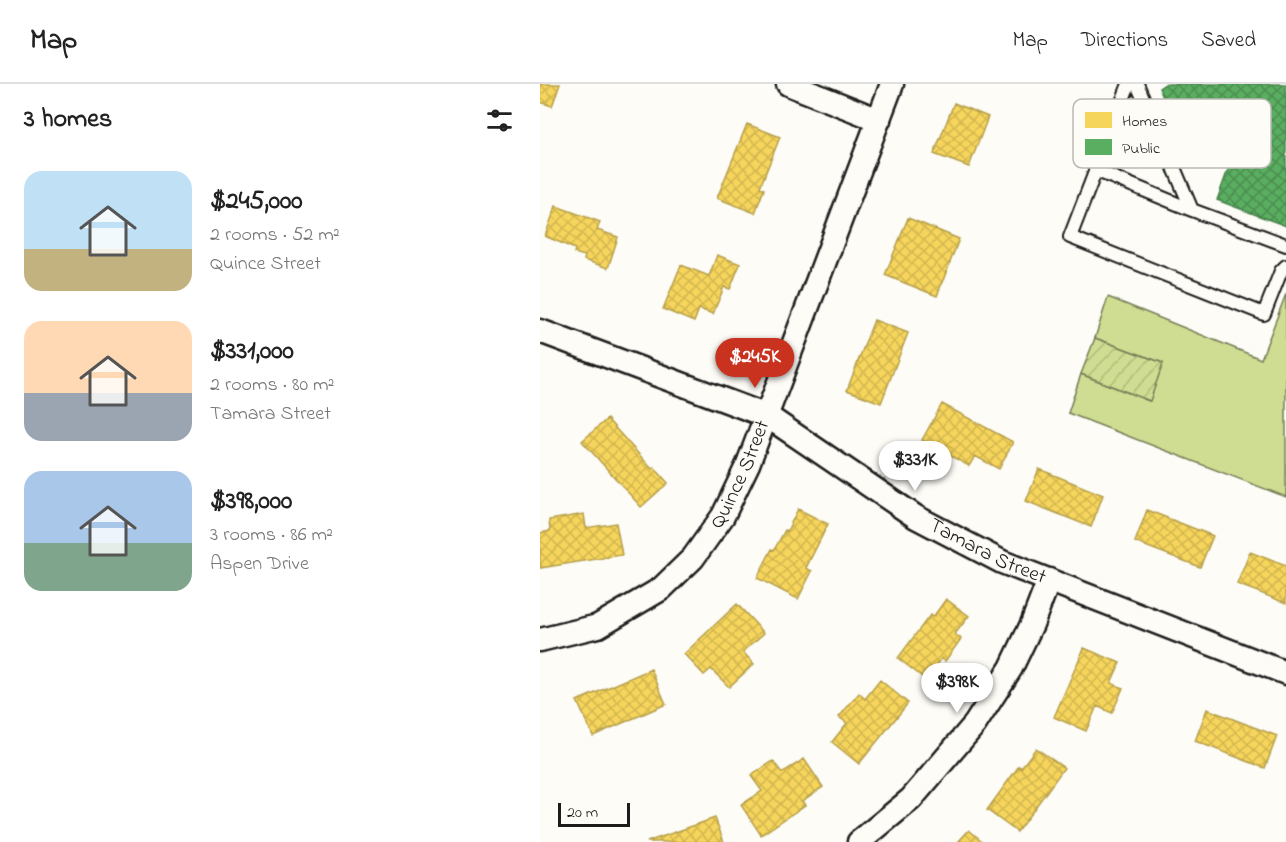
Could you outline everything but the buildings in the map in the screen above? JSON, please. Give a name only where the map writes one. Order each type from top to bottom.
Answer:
[{"type":"street","points":[[788,84],[879,120]]},
{"type":"street","name":"Quince Street","points":[[540,640],[598,626],[661,590],[693,558],[723,516],[748,464],[767,416],[892,84]]},
{"type":"street","name":"Tamara Street","points":[[540,331],[767,416],[916,517],[1002,562],[1286,673]]},
{"type":"street","points":[[859,842],[911,799],[975,724],[1011,668],[1032,624],[1049,580]]},
{"type":"lane","points":[[1123,99],[1129,84]]},
{"type":"lane","points":[[1137,84],[1144,99]]},
{"type":"lane","points":[[1286,245],[1095,170],[1070,237],[1264,314],[1281,271],[1286,266]]},
{"type":"lane","points":[[1175,170],[1192,210]]},
{"type":"green space","points":[[1286,294],[1286,497],[1068,413],[1081,374],[1149,401],[1163,363],[1095,338],[1108,297],[1261,359]]},
{"type":"green space","points":[[1095,338],[1163,363],[1150,401],[1081,374]]}]
